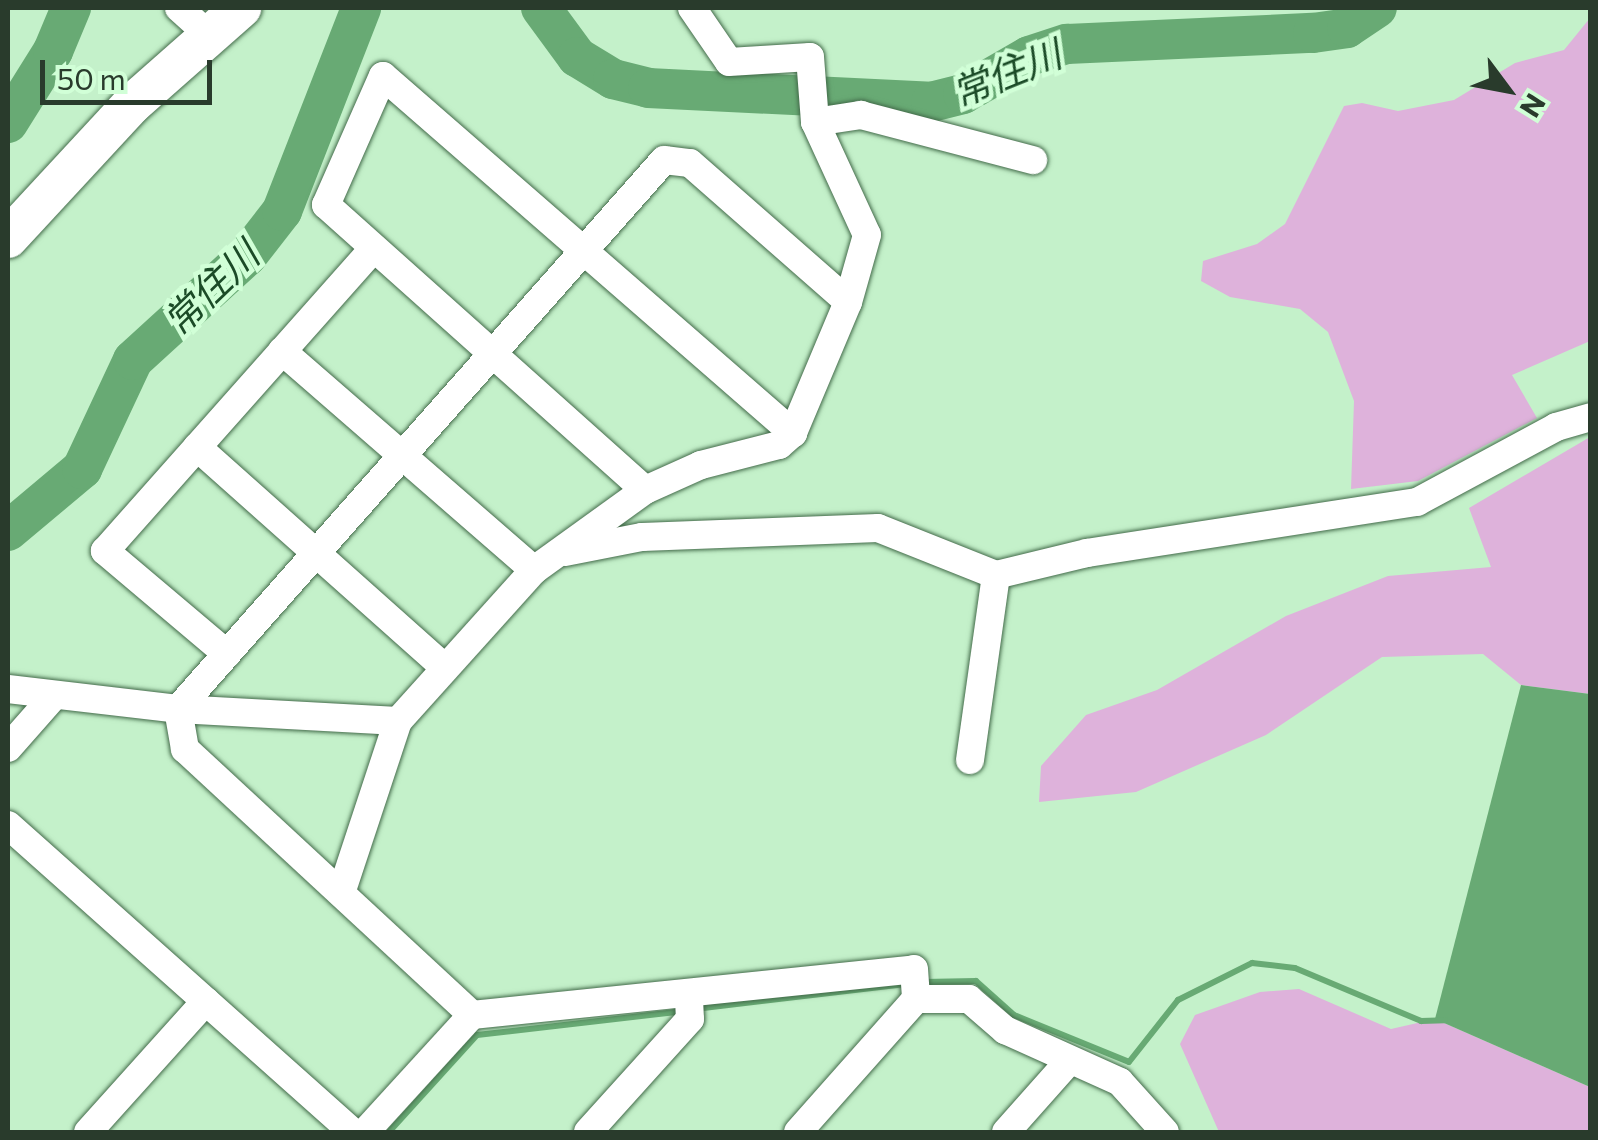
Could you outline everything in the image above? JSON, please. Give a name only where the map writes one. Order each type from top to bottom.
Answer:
[{"type":"main road","points":[[8,238],[193,20],[241,8]]},
{"type":"street","points":[[341,893],[398,721],[442,666],[534,570],[646,490],[701,465],[779,445],[792,433],[848,302],[867,236],[813,115],[810,56],[729,62],[692,8]]},
{"type":"street","points":[[646,490],[326,205],[383,76],[792,433]]},
{"type":"street","points":[[813,115],[861,114],[1033,160]]},
{"type":"street","points":[[178,709],[664,160],[690,164],[848,302]]},
{"type":"street","points":[[227,654],[105,550],[374,248]]},
{"type":"street","points":[[282,351],[534,570]]},
{"type":"street","points":[[557,554],[642,537],[878,528],[996,576],[1087,553],[1417,502],[1556,427],[1590,418]]},
{"type":"street","points":[[197,448],[442,666]]},
{"type":"street","points":[[970,760],[996,576]]},
{"type":"street","points":[[8,688],[53,697],[178,709],[280,710],[398,721]]},
{"type":"street","points":[[8,748],[53,697]]},
{"type":"street","points":[[178,709],[184,750],[472,1015],[690,1007],[914,969],[915,988],[798,1132]]},
{"type":"street","points":[[8,825],[353,1132]]},
{"type":"street","points":[[915,988],[969,999],[1005,1030],[1120,1082],[1153,1128]]},
{"type":"street","points":[[88,1132],[206,1001]]},
{"type":"street","points":[[588,1132],[690,1007]]},
{"type":"street","points":[[364,1132],[472,1015]]},
{"type":"street","points":[[1006,1132],[1070,1060]]},
{"type":"shaded area","points":[[1590,18],[1590,341],[1512,375],[1537,418],[1418,481],[1351,489],[1354,401],[1328,332],[1300,309],[1230,297],[1201,281],[1203,261],[1257,244],[1285,224],[1344,106],[1362,103],[1398,111],[1454,100],[1515,63],[1564,50]]},
{"type":"shaded area","points":[[1590,437],[1590,694],[1521,685],[1483,654],[1382,657],[1266,735],[1136,792],[1039,802],[1041,766],[1086,715],[1157,690],[1286,616],[1388,576],[1491,567],[1469,508]]},
{"type":"shaded area","points":[[1521,685],[1590,694],[1590,1087],[1435,1019]]},
{"type":"shaded area","points":[[1299,989],[1391,1029],[1435,1019],[1590,1087],[1590,1132],[1219,1132],[1180,1044],[1195,1015],[1260,992]]},
{"type":"waterway","points":[[8,123],[53,51],[71,8]]},
{"type":"waterway","name":"常住川","points":[[8,531],[82,469],[133,360],[247,256],[282,211],[361,8]]},
{"type":"waterway","name":"常住川","points":[[541,8],[577,57],[613,79],[648,88],[931,102],[963,94],[1029,56],[1067,44],[1313,33],[1347,28],[1377,8]]},
{"type":"waterway","points":[[924,982],[976,981],[1014,1015],[1129,1062],[1178,1000],[1252,963],[1295,968],[1421,1021],[1445,1020]]},
{"type":"waterway","points":[[695,1009],[906,984]]},
{"type":"waterway","points":[[389,1132],[477,1035],[683,1011]]}]
